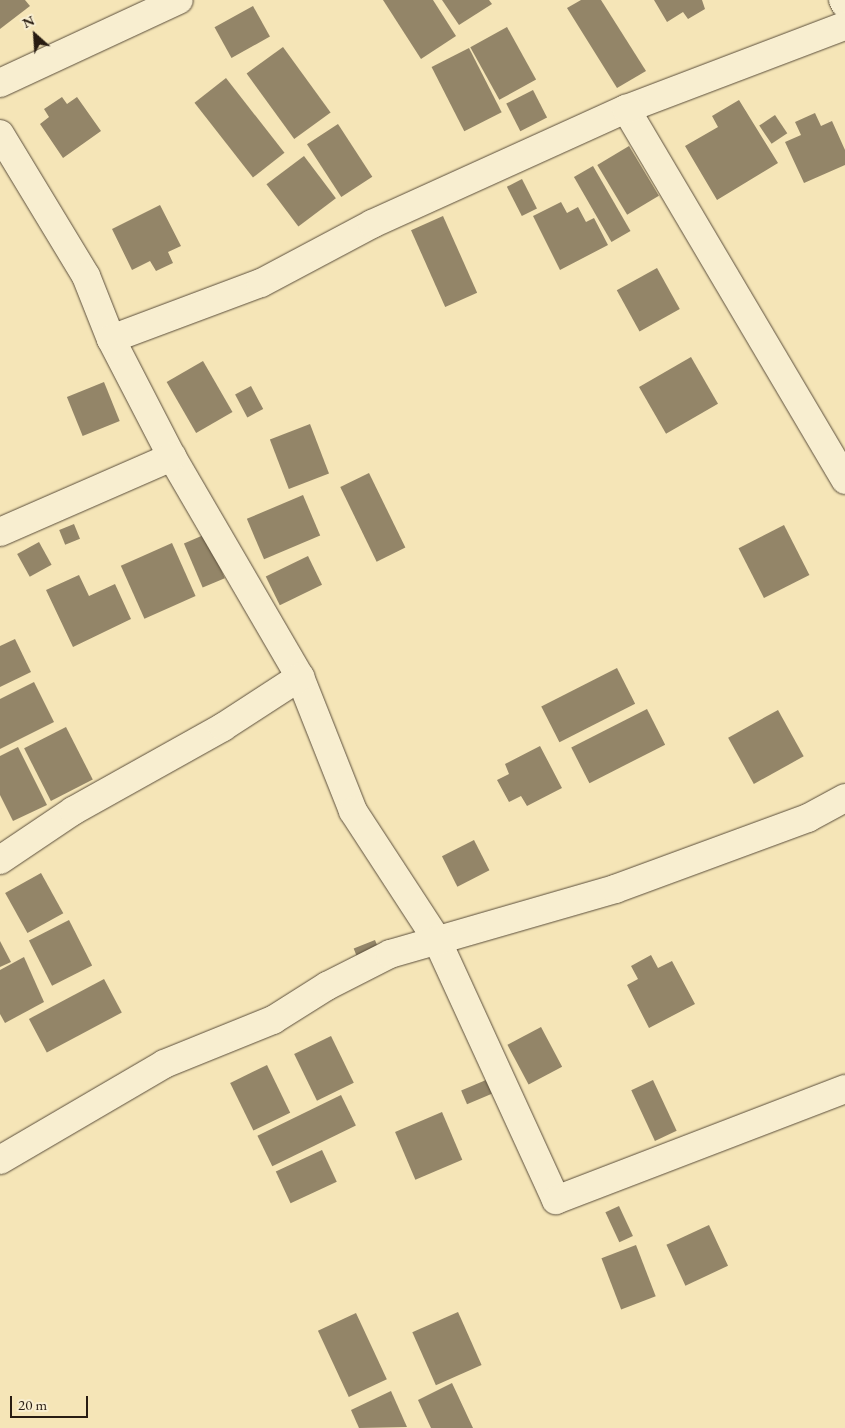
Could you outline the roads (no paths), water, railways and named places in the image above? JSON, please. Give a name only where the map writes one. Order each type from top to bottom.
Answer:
[{"type":"street","points":[[0,83],[179,0]]},
{"type":"street","points":[[843,0],[845,4]]},
{"type":"street","points":[[111,338],[261,283],[372,224],[626,109],[845,26]]},
{"type":"street","points":[[626,109],[845,480]]},
{"type":"street","points":[[0,134],[86,276],[111,338],[172,457],[300,677],[353,811],[437,940],[556,1200],[845,1089]]},
{"type":"street","points":[[0,532],[172,457]]},
{"type":"street","points":[[0,860],[73,811],[224,727],[300,677]]},
{"type":"street","points":[[0,1160],[164,1064],[273,1020],[327,986],[390,954],[615,890],[808,818],[845,798]]}]
